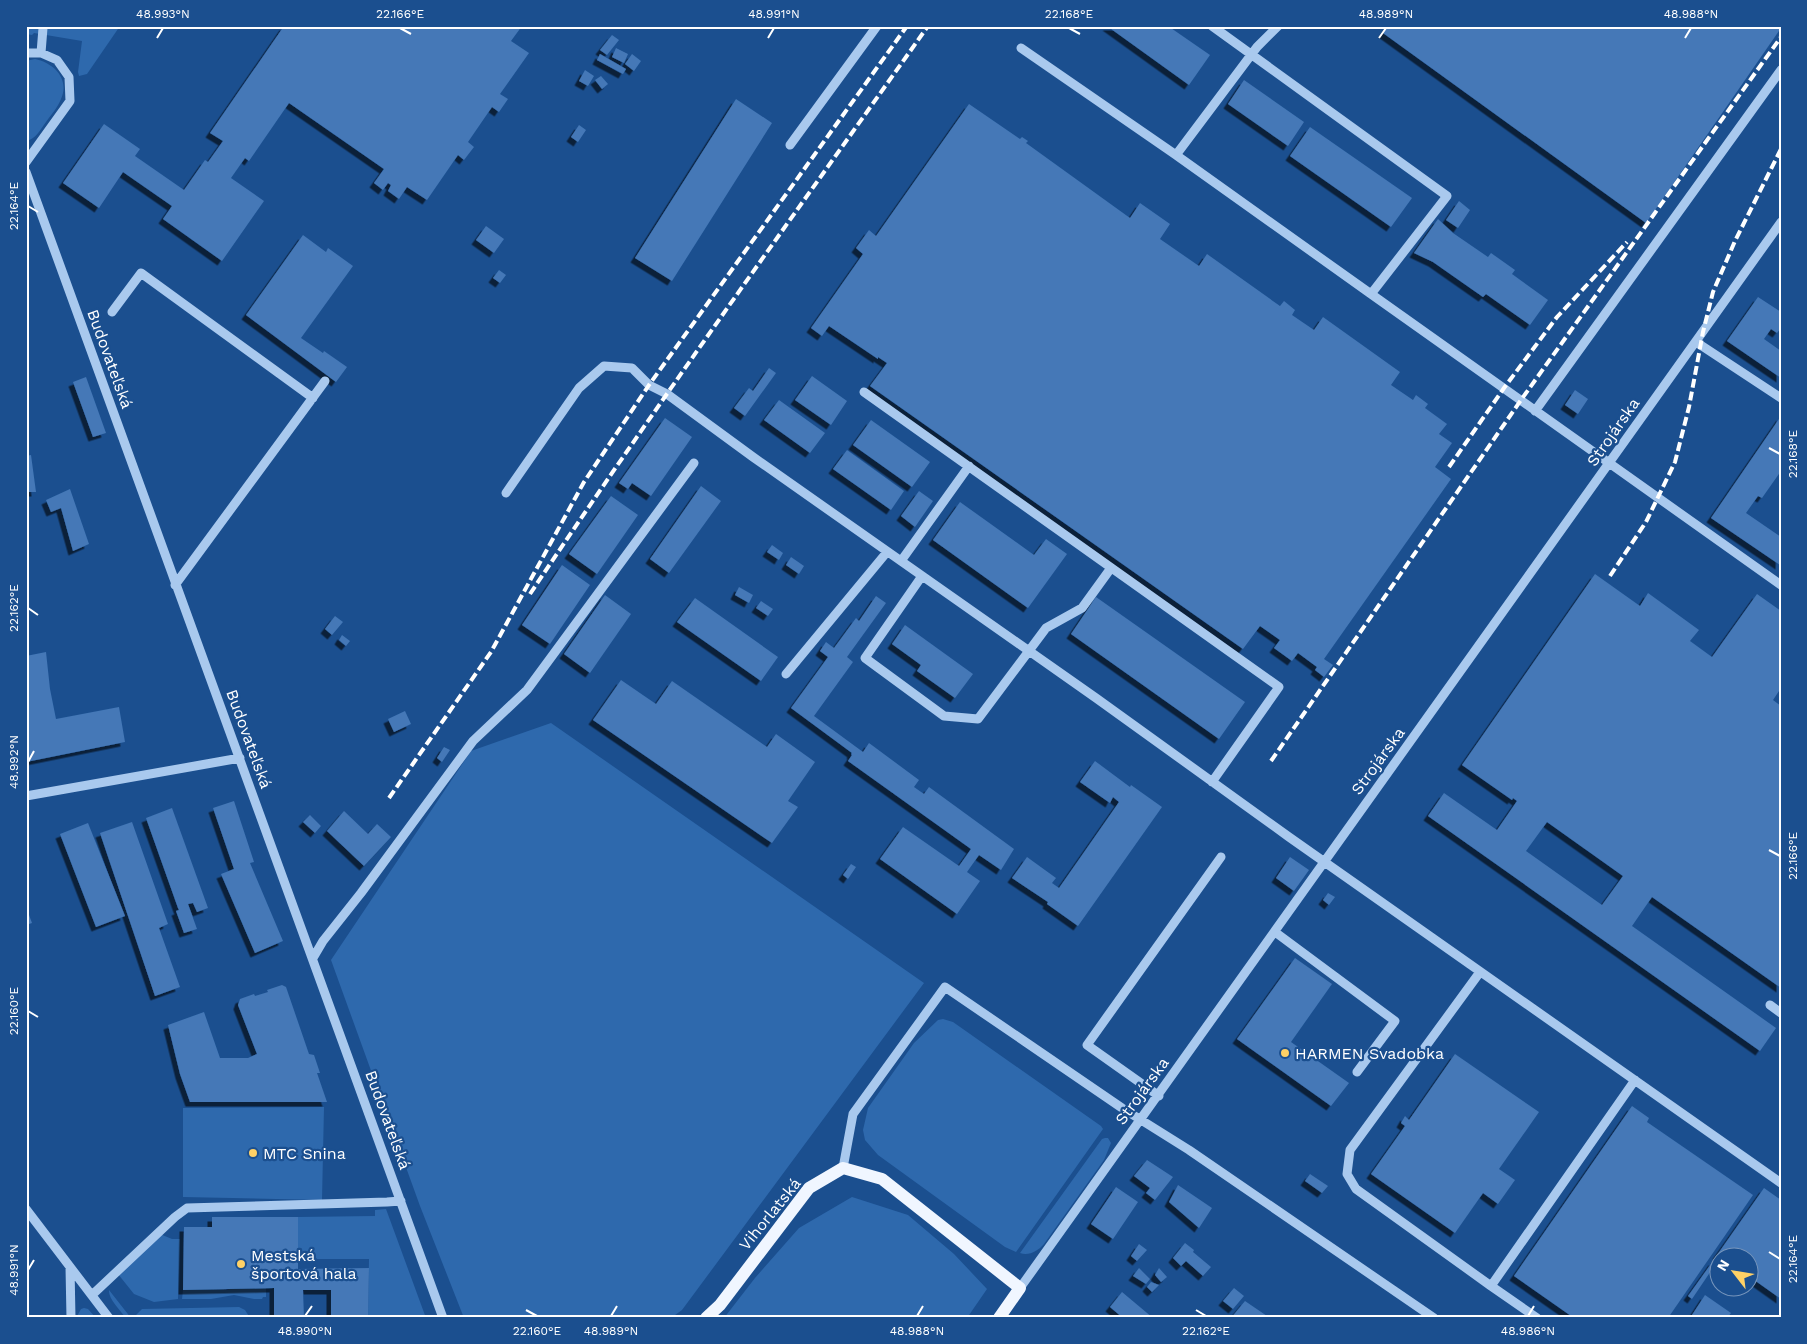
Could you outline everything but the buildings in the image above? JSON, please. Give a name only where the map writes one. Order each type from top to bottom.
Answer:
[{"type":"main road","points":[[843,1168],[882,1179],[1020,1288]]},
{"type":"main road","name":"Vihorlatská","points":[[706,1318],[720,1305],[809,1188],[843,1168]]},
{"type":"main road","name":"Strojárska","points":[[999,1318],[1020,1288]]},
{"type":"street","points":[[790,145],[877,26]]},
{"type":"street","points":[[1212,26],[1447,196],[1371,294]]},
{"type":"street","points":[[1176,155],[1251,53],[1278,26]]},
{"type":"street","points":[[41,53],[44,27]]},
{"type":"street","points":[[1021,48],[1176,155],[1500,385],[1535,412],[1781,585]]},
{"type":"street","points":[[26,53],[41,53],[57,60],[69,77],[70,101],[26,162]]},
{"type":"street","points":[[1535,412],[1781,70]]},
{"type":"street","name":"Budovateľská","points":[[26,172],[443,1318]]},
{"type":"street","name":"Strojárska","points":[[1020,1288],[1159,1096],[1781,222]]},
{"type":"street","points":[[112,312],[141,273],[313,398]]},
{"type":"street","points":[[1696,342],[1781,398]]},
{"type":"street","points":[[506,493],[579,388],[604,366],[632,368],[649,385],[667,394],[1325,863],[1781,1183]]},
{"type":"street","points":[[175,585],[325,381]]},
{"type":"street","points":[[864,392],[1279,687],[1212,782]]},
{"type":"street","points":[[313,958],[323,941],[473,742],[527,690],[694,463]]},
{"type":"street","points":[[900,561],[969,466]]},
{"type":"street","points":[[786,674],[888,552]]},
{"type":"street","points":[[922,576],[865,658],[944,716],[978,719],[1046,628],[1082,608],[1111,568]]},
{"type":"street","points":[[26,796],[240,758]]},
{"type":"street","points":[[1159,1096],[1086,1046],[1222,857]]},
{"type":"street","points":[[1275,932],[1395,1021],[1357,1072]]},
{"type":"street","points":[[1480,972],[1350,1150],[1347,1174],[1356,1189],[1537,1318]]},
{"type":"street","points":[[843,1168],[853,1114],[945,986],[1141,1120],[1190,1150],[1434,1318]]},
{"type":"street","points":[[1770,1005],[1781,1013]]},
{"type":"street","points":[[1491,1286],[1635,1080]]},
{"type":"street","points":[[92,1295],[187,1208],[401,1201]]},
{"type":"street","points":[[26,1209],[109,1318]]},
{"type":"street","points":[[70,1266],[71,1318]]},
{"type":"shaded area","points":[[26,26],[120,26],[87,74],[79,76],[82,41],[34,33],[32,35],[26,34]]},
{"type":"shaded area","points":[[35,59],[48,64],[59,73],[62,79],[63,92],[58,105],[40,131],[26,141],[26,61]]},
{"type":"shaded area","points":[[551,723],[924,983],[682,1310],[671,1318],[464,1318],[420,1206],[331,960],[471,751]]},
{"type":"shaded area","points":[[943,1019],[953,1022],[1103,1129],[1016,1252],[1005,1247],[878,1155],[865,1140],[863,1130],[868,1108],[914,1043],[938,1020]]},
{"type":"shaded area","name":"MTC Snina","points":[[324,1107],[322,1200],[183,1197],[183,1108]]},
{"type":"shaded area","points":[[1108,1138],[1111,1143],[1104,1160],[1044,1244],[1033,1252],[1027,1254],[1020,1253],[1102,1139]]},
{"type":"shaded area","points":[[852,1197],[908,1215],[954,1254],[987,1289],[967,1318],[724,1318],[755,1278],[799,1228]]},
{"type":"shaded area","points":[[386,1209],[426,1318],[368,1318],[369,1259],[298,1259],[298,1217],[375,1216],[375,1210]]},
{"type":"shaded area","points":[[160,1234],[172,1239],[180,1239],[178,1299],[154,1302],[134,1294],[118,1274]]},
{"type":"shaded area","points":[[266,1288],[266,1297],[262,1299],[234,1295],[211,1299],[182,1299],[183,1290]]},
{"type":"shaded area","points":[[109,1290],[131,1318],[126,1318],[112,1301]]},
{"type":"shaded area","points":[[239,1307],[245,1310],[250,1318],[136,1318],[135,1316],[142,1309]]},
{"type":"shaded area","points":[[81,1309],[88,1309],[96,1318],[76,1318]]},
{"type":"railway","points":[[389,798],[491,652],[584,482],[649,385],[907,26]]},
{"type":"railway","points":[[530,594],[677,380],[928,26]]},
{"type":"railway","points":[[1271,761],[1521,400],[1781,37]]},
{"type":"railway","points":[[1610,576],[1646,522],[1675,462],[1689,407],[1703,332],[1713,292],[1735,241],[1781,149]]},
{"type":"railway","points":[[1449,467],[1504,388],[1557,317],[1627,242]]},
{"type":"place","name":"HARMEN Svadobka","points":[[1285,1053]]},
{"type":"place","name":"MTC Snina","points":[[253,1153]]},
{"type":"place","name":"Mestská športová hala","points":[[241,1264]]}]
